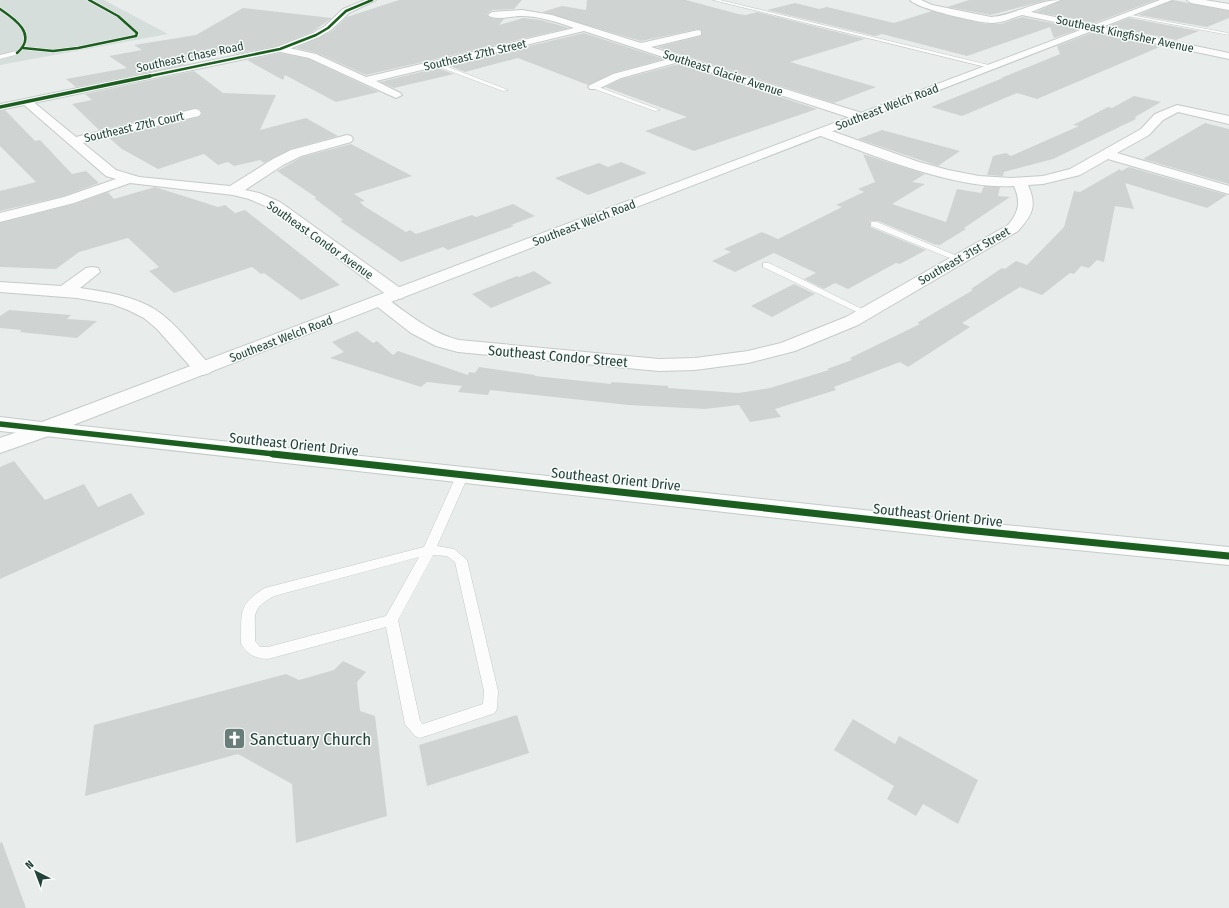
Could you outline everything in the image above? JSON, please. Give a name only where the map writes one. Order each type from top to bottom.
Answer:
[{"type":"street","name":"Southeast Chase Road","points":[[0,107],[280,49],[316,35],[328,28],[346,11],[372,0]]},
{"type":"street","points":[[914,0],[929,7],[992,20],[1001,19],[1057,0]]},
{"type":"street","name":"Southeast Welch Road","points":[[0,446],[1168,0]]},
{"type":"street","points":[[1191,0],[1229,7]]},
{"type":"street","name":"Southeast Kingfisher Avenue","points":[[1021,12],[1229,56]]},
{"type":"street","name":"Southeast Glacier Avenue","points":[[492,15],[511,13],[540,15],[585,28],[861,117]]},
{"type":"street","name":"Southeast 27th Street","points":[[364,81],[585,28]]},
{"type":"street","points":[[641,46],[698,32]]},
{"type":"street","points":[[280,49],[312,56],[396,95]]},
{"type":"street","points":[[594,87],[617,76],[679,59]]},
{"type":"street","name":"Southeast Condor Avenue","points":[[27,102],[111,174],[128,179],[233,191],[254,196],[275,206],[397,294]]},
{"type":"street","points":[[822,132],[941,172],[969,178],[1019,181],[1065,176],[1075,172],[1145,132],[1159,117],[1177,108],[1229,120]]},
{"type":"street","name":"Southeast 27th Court","points":[[73,141],[195,112]]},
{"type":"street","points":[[233,191],[290,156],[347,139]]},
{"type":"street","points":[[1106,154],[1229,190]]},
{"type":"street","points":[[0,218],[69,200],[128,179]]},
{"type":"street","name":"Southeast 31st Street","points":[[748,357],[816,337],[866,313],[1013,228],[1026,211],[1027,200],[1019,181]]},
{"type":"street","points":[[63,293],[92,272]]},
{"type":"street","points":[[0,288],[103,297],[136,307],[161,323],[203,369]]},
{"type":"street","name":"Southeast Condor Street","points":[[379,301],[430,336],[443,342],[477,349],[659,364],[695,364],[748,357]]},
{"type":"street","name":"Southeast Orient Drive","points":[[0,424],[1008,535],[1229,556]]},
{"type":"lane","points":[[715,0],[994,67]]},
{"type":"lane","points":[[1128,15],[1228,34]]},
{"type":"lane","points":[[0,57],[17,53]]},
{"type":"lane","points":[[436,64],[505,90]]},
{"type":"lane","points":[[594,87],[657,110]]},
{"type":"lane","points":[[874,224],[960,259]]},
{"type":"lane","points":[[766,265],[866,313]]},
{"type":"lane","points":[[391,620],[268,653],[256,652],[248,643],[249,608],[256,600],[270,592],[429,550],[450,552],[462,560],[491,691],[490,708],[420,731],[413,724],[391,620],[429,550],[462,474]]},
{"type":"shaded area","points":[[0,0],[104,0],[168,34],[0,65]]},
{"type":"building","points":[[399,0],[522,0],[514,9],[492,10],[486,15],[494,19],[504,19],[499,25],[523,18],[541,20],[569,28],[366,75],[317,53],[296,48],[332,31],[347,17]]},
{"type":"building","points":[[587,0],[686,0],[738,14],[746,15],[757,12],[865,39],[790,62],[876,87],[834,103],[657,47],[701,36],[702,30],[698,29],[641,41],[542,12],[562,6],[586,10]]},
{"type":"building","points":[[969,0],[1047,0],[991,15],[947,7]]},
{"type":"building","points":[[1062,0],[1156,0],[1094,23],[1036,12]]},
{"type":"building","points":[[1173,0],[1229,11],[1229,18],[1207,27],[1138,15]]},
{"type":"building","points":[[795,3],[819,9],[827,7],[894,23],[932,11],[985,24],[1000,24],[1022,17],[1080,29],[1054,38],[1050,27],[967,56],[882,34],[875,36],[767,10]]},
{"type":"building","points":[[243,8],[332,18],[312,32],[277,46],[235,54],[228,50],[181,62],[184,65],[76,87],[66,79],[127,68],[109,56],[142,50],[134,45],[196,35]]},
{"type":"building","points":[[1130,18],[1199,31],[1176,40],[1108,26]]},
{"type":"building","points":[[1094,32],[1162,46],[1037,99],[1017,93],[962,116],[931,107],[1060,54],[1057,46]]},
{"type":"building","points":[[584,33],[664,59],[613,73],[588,85],[518,58],[465,72],[448,65]]},
{"type":"building","points":[[280,53],[309,59],[379,92],[336,102],[285,75],[283,80],[247,60]]},
{"type":"building","points":[[679,64],[817,109],[694,151],[645,131],[687,117],[605,87],[622,79]]},
{"type":"building","points":[[437,68],[454,74],[394,88],[380,82]]},
{"type":"building","points":[[194,71],[223,93],[276,95],[260,130],[306,118],[338,136],[291,149],[264,163],[260,160],[234,166],[228,162],[218,165],[204,154],[158,169],[122,149],[109,138],[199,117],[202,114],[200,109],[195,108],[99,130],[72,104],[92,100],[85,94]]},
{"type":"building","points":[[1134,96],[1161,102],[1135,117],[1136,119],[1053,159],[1004,172],[1003,176],[987,175],[993,156],[1006,153],[1011,156],[1079,126],[1073,125],[1108,107],[1112,108]]},
{"type":"building","points":[[5,110],[35,141],[40,140],[72,174],[86,171],[99,183],[64,196],[0,211],[0,191],[36,182],[0,146],[0,111]]},
{"type":"building","points":[[1205,123],[1229,129],[1229,184],[1143,159]]},
{"type":"building","points":[[882,130],[960,151],[938,166],[858,139]]},
{"type":"building","points":[[351,144],[412,176],[354,194],[365,201],[360,202],[364,206],[406,232],[410,230],[416,234],[472,215],[476,217],[513,204],[535,216],[511,225],[514,226],[448,250],[443,247],[401,262],[340,221],[343,220],[314,198],[317,198],[277,171],[302,157]]},
{"type":"building","points":[[863,154],[925,174],[912,182],[925,184],[892,204],[946,222],[957,189],[981,193],[984,186],[1000,187],[998,196],[1010,197],[964,228],[966,229],[938,246],[938,244],[936,245],[878,221],[870,221],[870,227],[926,250],[900,264],[896,263],[848,289],[835,283],[824,289],[804,279],[816,273],[774,253],[735,272],[712,261],[731,252],[724,249],[762,232],[778,239],[842,207],[836,205],[864,192],[858,189],[875,182]]},
{"type":"building","points":[[621,162],[647,173],[588,195],[555,178],[599,163],[608,167]]},
{"type":"building","points":[[1129,167],[1227,195],[1207,208],[1125,183],[1134,209],[1115,206],[1104,262],[1097,260],[1089,268],[1081,266],[1074,274],[1070,273],[1042,295],[1020,287],[962,323],[970,327],[908,367],[900,362],[834,387],[836,390],[775,409],[781,417],[750,422],[739,405],[705,409],[628,405],[490,390],[488,395],[458,392],[462,386],[427,382],[421,387],[330,358],[344,352],[332,342],[357,331],[373,343],[377,341],[393,355],[398,351],[468,375],[469,372],[475,373],[479,367],[535,376],[611,384],[611,382],[668,386],[668,388],[738,393],[770,388],[829,370],[827,369],[852,360],[850,358],[920,324],[917,323],[973,290],[971,289],[1002,268],[1005,269],[1016,261],[1027,265],[1064,227],[1074,191],[1080,192],[1120,169],[1121,171]]},
{"type":"building","points":[[155,187],[218,207],[225,205],[235,213],[245,210],[340,285],[301,300],[264,273],[261,274],[252,267],[174,293],[149,271],[159,267],[128,238],[79,252],[56,269],[0,267],[0,223],[74,204],[108,192],[114,199]]},
{"type":"building","points":[[534,271],[552,283],[491,308],[472,294],[517,276],[519,277]]},
{"type":"building","points":[[794,284],[815,294],[772,317],[751,306]]},
{"type":"building","points":[[9,310],[71,315],[67,319],[97,321],[77,338],[19,332],[22,330],[0,328],[0,316]]},
{"type":"building","points":[[14,461],[45,500],[84,484],[98,507],[131,493],[145,514],[0,579],[0,467]]},
{"type":"building","name":"Sanctuary Church","points":[[343,661],[366,672],[357,682],[360,711],[375,716],[387,816],[296,843],[292,784],[238,754],[85,796],[94,725],[286,674],[299,680],[334,670]]},
{"type":"building","points":[[517,715],[529,753],[427,786],[419,745]]},
{"type":"building","points":[[853,719],[895,744],[899,736],[978,780],[958,824],[923,804],[916,816],[887,799],[894,786],[834,750]]},
{"type":"building","points":[[2,842],[26,908],[0,908],[0,843]]},
{"type":"cycle path","points":[[23,48],[53,51],[78,48],[136,36],[137,33],[118,16],[89,0]]},
{"type":"cycle path","points":[[0,107],[280,49],[316,35],[328,28],[346,11],[372,0]]},
{"type":"cycle path","points":[[0,9],[20,23],[26,39],[23,48],[17,53]]},
{"type":"cycle path","points":[[0,424],[966,530],[1229,556]]},
{"type":"place","name":"Sanctuary Church","points":[[235,739]]}]
